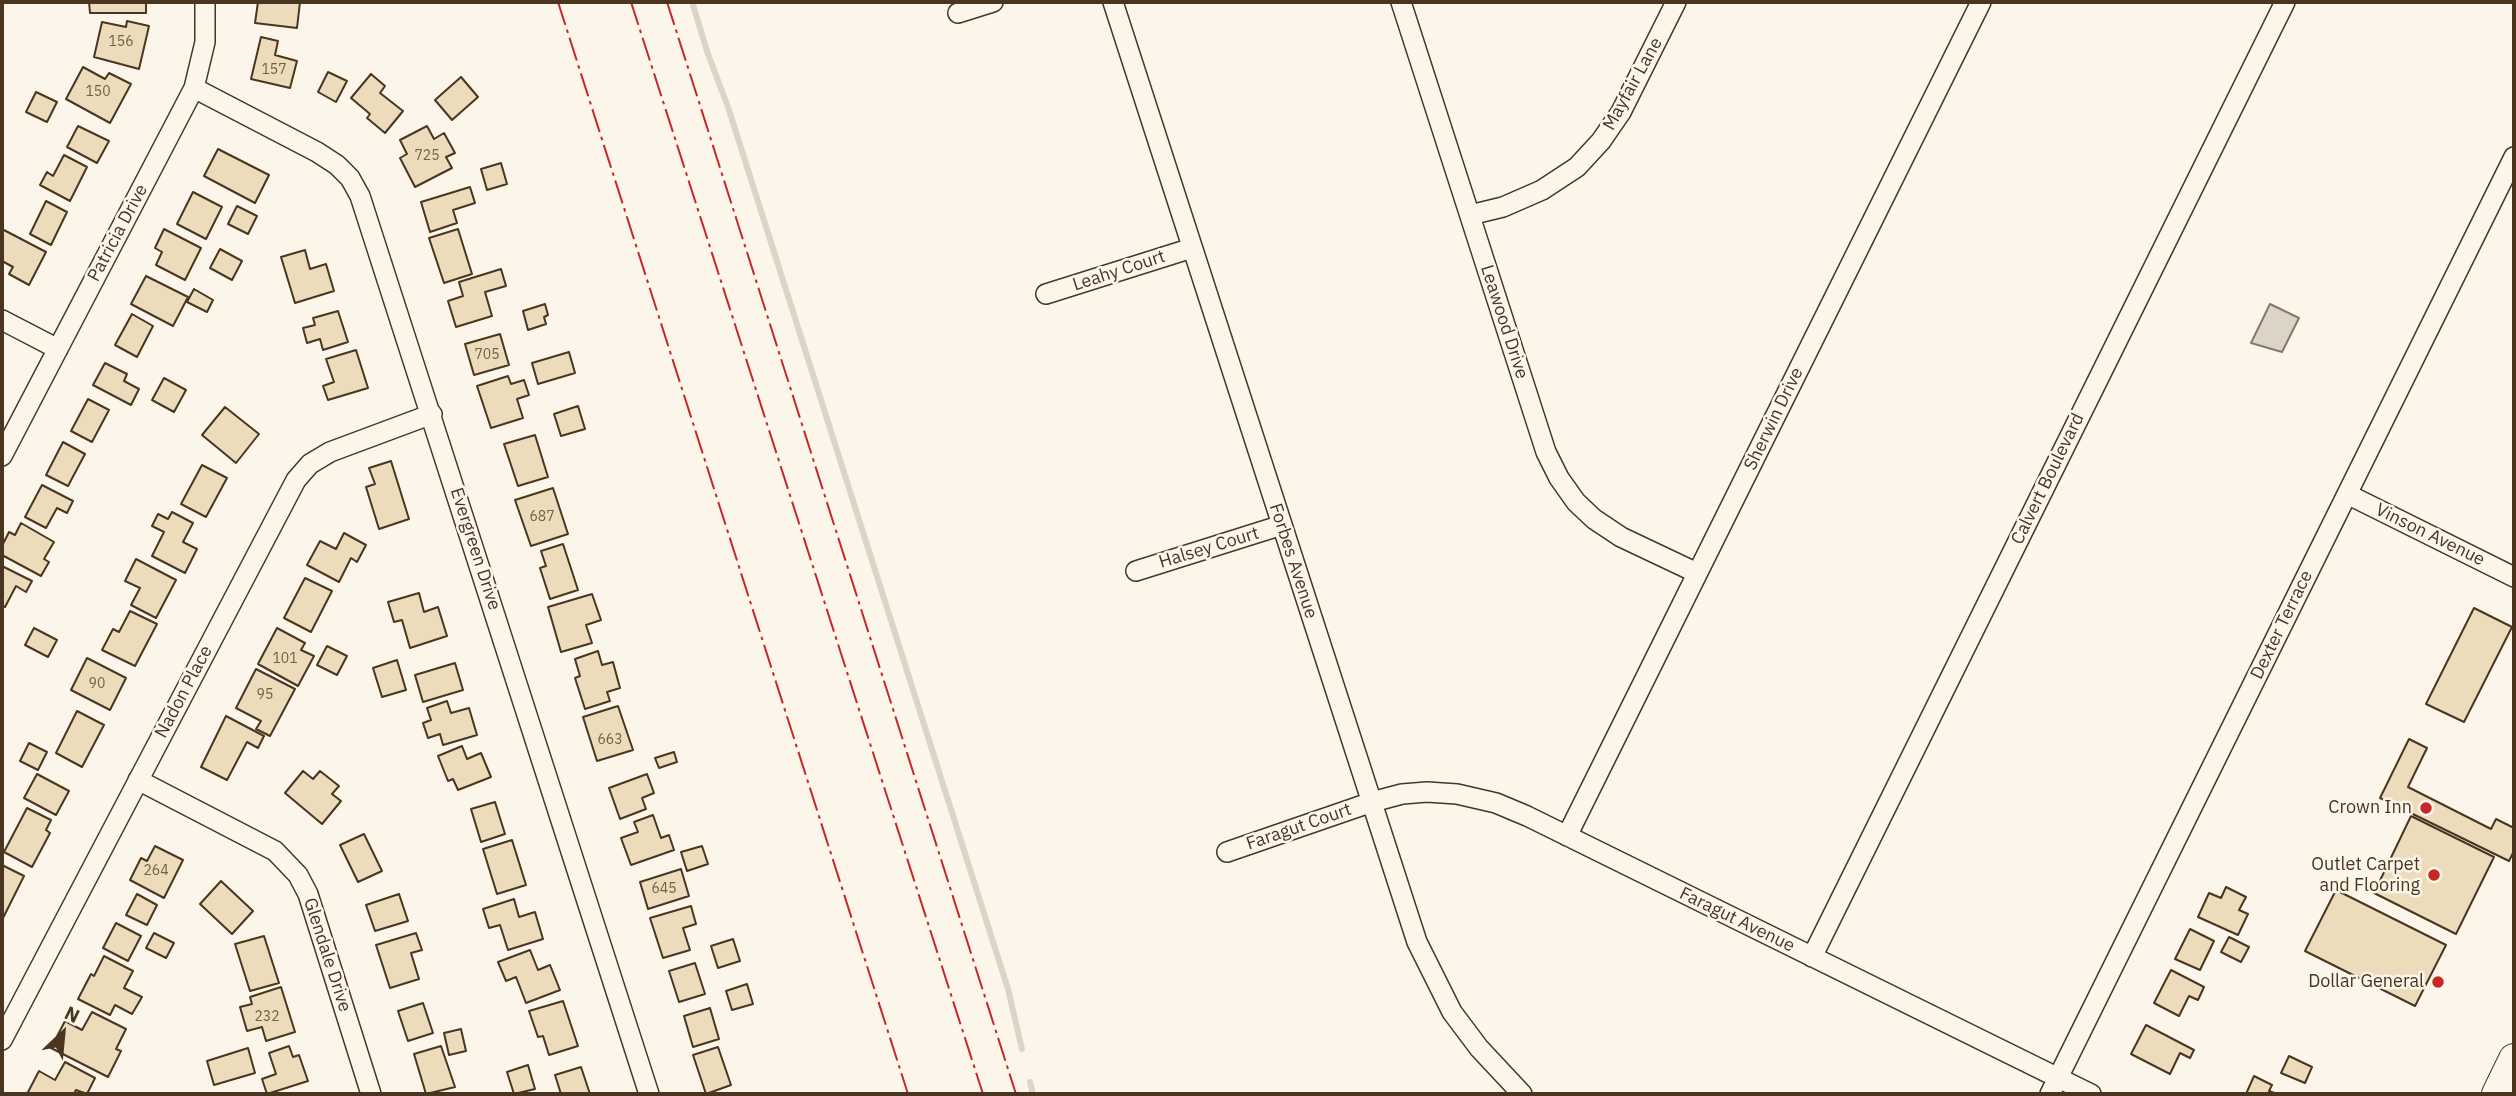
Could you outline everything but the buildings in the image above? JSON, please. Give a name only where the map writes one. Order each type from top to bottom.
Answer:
[{"type":"main road","points":[[2497,1094],[2514,1059]]},
{"type":"street","name":"Patricia Drive","points":[[2,456],[194,88],[205,43],[205,2]]},
{"type":"street","points":[[958,13],[993,2]]},
{"type":"street","name":"Forbes Avenue","points":[[1113,2],[1417,942],[1439,989],[1479,1048],[1522,1094]]},
{"type":"street","name":"Leawood Drive","points":[[1401,2],[1546,452],[1559,478],[1576,502],[1594,519],[1621,537],[1697,573]]},
{"type":"street","name":"Mayfair Lane","points":[[1470,215],[1503,207],[1542,190],[1577,167],[1601,141],[1621,112],[1676,2]]},
{"type":"street","name":"Sherwin Drive","points":[[1567,836],[1981,2]]},
{"type":"street","name":"Calvert Boulevard","points":[[1812,957],[2285,2]]},
{"type":"street","name":"Evergreen Drive","points":[[194,88],[337,165],[350,178],[360,196],[649,1094]]},
{"type":"street","name":"Dexter Terrace","points":[[2054,1086],[2514,157]]},
{"type":"street","name":"Leahy Court","points":[[1046,294],[1192,248]]},
{"type":"street","points":[[2,320],[58,349]]},
{"type":"street","name":"Nadon Place","points":[[2,1041],[296,480],[310,464],[330,452],[432,414]]},
{"type":"street","name":"Vinson Avenue","points":[[2347,494],[2514,577]]},
{"type":"street","name":"Halsey Court","points":[[1136,571],[1282,526]]},
{"type":"street","name":"Glendale Drive","points":[[138,780],[275,851],[298,875],[309,894],[371,1094]]},
{"type":"street","name":"Faragut Avenue","points":[[1372,802],[1402,794],[1427,792],[1458,794],[1496,803],[1812,957],[2054,1086],[2091,1094]]},
{"type":"street","name":"Faragut Court","points":[[1227,852],[1372,802]]},
{"type":"shaded area","points":[[2270,304],[2299,318],[2282,352],[2251,343]]},
{"type":"waterway","points":[[692,2],[728,107],[1008,989],[1022,1049]]},
{"type":"waterway","points":[[1030,1082],[1033,1094]]},
{"type":"power","points":[[558,2],[908,1094]]},
{"type":"power","points":[[631,2],[983,1094]]},
{"type":"power","points":[[667,2],[1016,1094]]},
{"type":"place","name":"Crown Inn","points":[[2426,808]]},
{"type":"place","name":"Outlet Carpet and Flooring","points":[[2434,875]]},
{"type":"place","name":"Dollar General","points":[[2438,982]]}]
